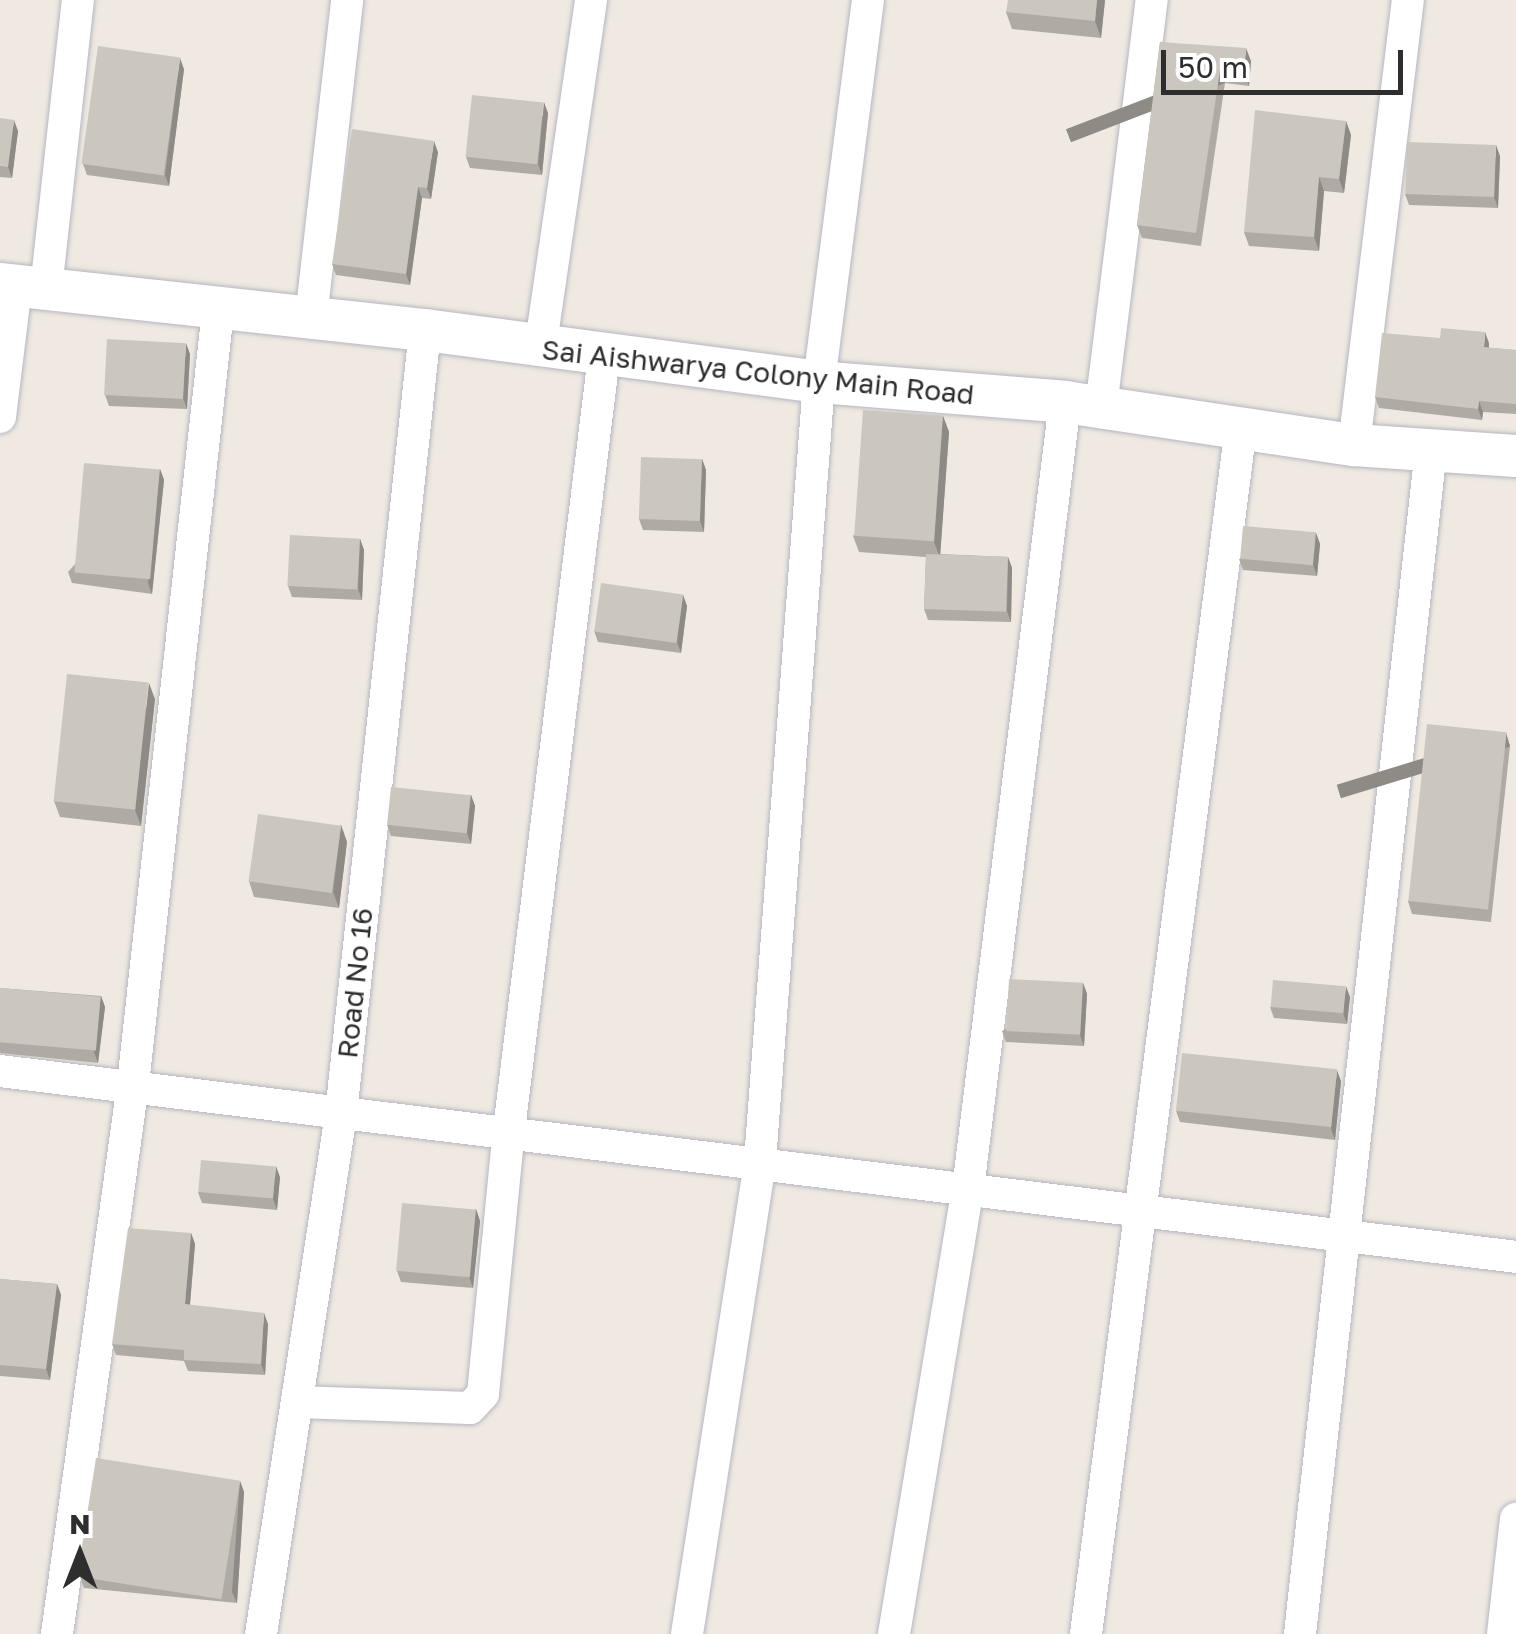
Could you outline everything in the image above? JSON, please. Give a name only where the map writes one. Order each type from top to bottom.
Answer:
[{"type":"street","points":[[0,417],[20,286],[78,0]]},
{"type":"street","points":[[311,318],[347,0]]},
{"type":"street","points":[[540,350],[591,0]]},
{"type":"street","points":[[687,1634],[760,1161],[819,382],[868,0]]},
{"type":"street","points":[[894,1634],[968,1189],[1083,405],[1152,0]]},
{"type":"street","points":[[1354,445],[1408,0]]},
{"type":"street","name":"Sai Aishwarya Colony Main Road","points":[[20,286],[425,330],[540,350],[819,382],[1083,405],[1354,445],[1516,456]]},
{"type":"street","points":[[57,1634],[133,1084],[218,310]]},
{"type":"street","name":"Road No 16","points":[[261,1634],[341,1114],[425,330]]},
{"type":"street","points":[[296,1402],[470,1408],[484,1394],[508,1138],[604,356]]},
{"type":"street","points":[[1086,1634],[1241,428]]},
{"type":"street","points":[[1300,1634],[1431,450]]},
{"type":"street","points":[[0,1070],[133,1084],[508,1138],[760,1161],[1138,1214],[1516,1257]]},
{"type":"street","points":[[1503,1634],[1516,1519]]},
{"type":"building","points":[[1008,0],[1097,0],[1095,21],[1006,12]]},
{"type":"building","points":[[1160,42],[1246,48],[1244,73],[1220,70],[1196,233],[1137,225]]},
{"type":"building","points":[[98,46],[180,58],[164,175],[81,164]]},
{"type":"building","points":[[472,95],[544,103],[537,164],[466,157]]},
{"type":"building","points":[[1255,110],[1346,121],[1339,179],[1319,177],[1314,237],[1244,232]]},
{"type":"building","points":[[0,118],[14,120],[8,167],[0,166]]},
{"type":"building","points":[[352,129],[434,141],[427,188],[418,187],[406,274],[332,264]]},
{"type":"building","points":[[1407,142],[1496,145],[1494,197],[1405,194]]},
{"type":"building","points":[[1441,328],[1485,332],[1484,347],[1516,350],[1516,404],[1479,401],[1478,409],[1375,397],[1382,333],[1440,338]]},
{"type":"building","points":[[107,339],[186,343],[183,399],[104,395]]},
{"type":"building","points":[[863,410],[943,416],[934,541],[854,536]]},
{"type":"building","points":[[641,457],[702,459],[700,521],[639,519]]},
{"type":"building","points":[[84,463],[160,470],[150,579],[74,573]]},
{"type":"building","points":[[1243,526],[1316,532],[1313,565],[1240,559]]},
{"type":"building","points":[[290,535],[360,539],[357,590],[287,586]]},
{"type":"building","points":[[926,554],[1008,557],[1006,612],[924,609]]},
{"type":"building","points":[[601,583],[683,595],[676,643],[594,632]]},
{"type":"building","points":[[67,674],[149,683],[135,810],[54,801]]},
{"type":"building","points":[[1427,724],[1507,732],[1488,909],[1408,901]]},
{"type":"building","points":[[391,787],[471,795],[467,833],[387,825]]},
{"type":"building","points":[[258,814],[341,826],[332,893],[249,881]]},
{"type":"building","points":[[1009,979],[1083,983],[1080,1035],[1006,1031]]},
{"type":"building","points":[[1273,980],[1346,986],[1343,1013],[1271,1007]]},
{"type":"building","points":[[0,988],[101,997],[96,1051],[0,1042]]},
{"type":"building","points":[[1182,1053],[1337,1069],[1331,1127],[1176,1111]]},
{"type":"building","points":[[201,1160],[276,1167],[273,1198],[198,1192]]},
{"type":"building","points":[[402,1203],[476,1209],[470,1277],[396,1271]]},
{"type":"building","points":[[128,1228],[191,1233],[185,1304],[264,1313],[261,1364],[184,1360],[184,1350],[112,1344]]},
{"type":"building","points":[[0,1279],[57,1284],[46,1369],[0,1365]]},
{"type":"building","points":[[96,1458],[240,1481],[221,1599],[77,1577]]}]
